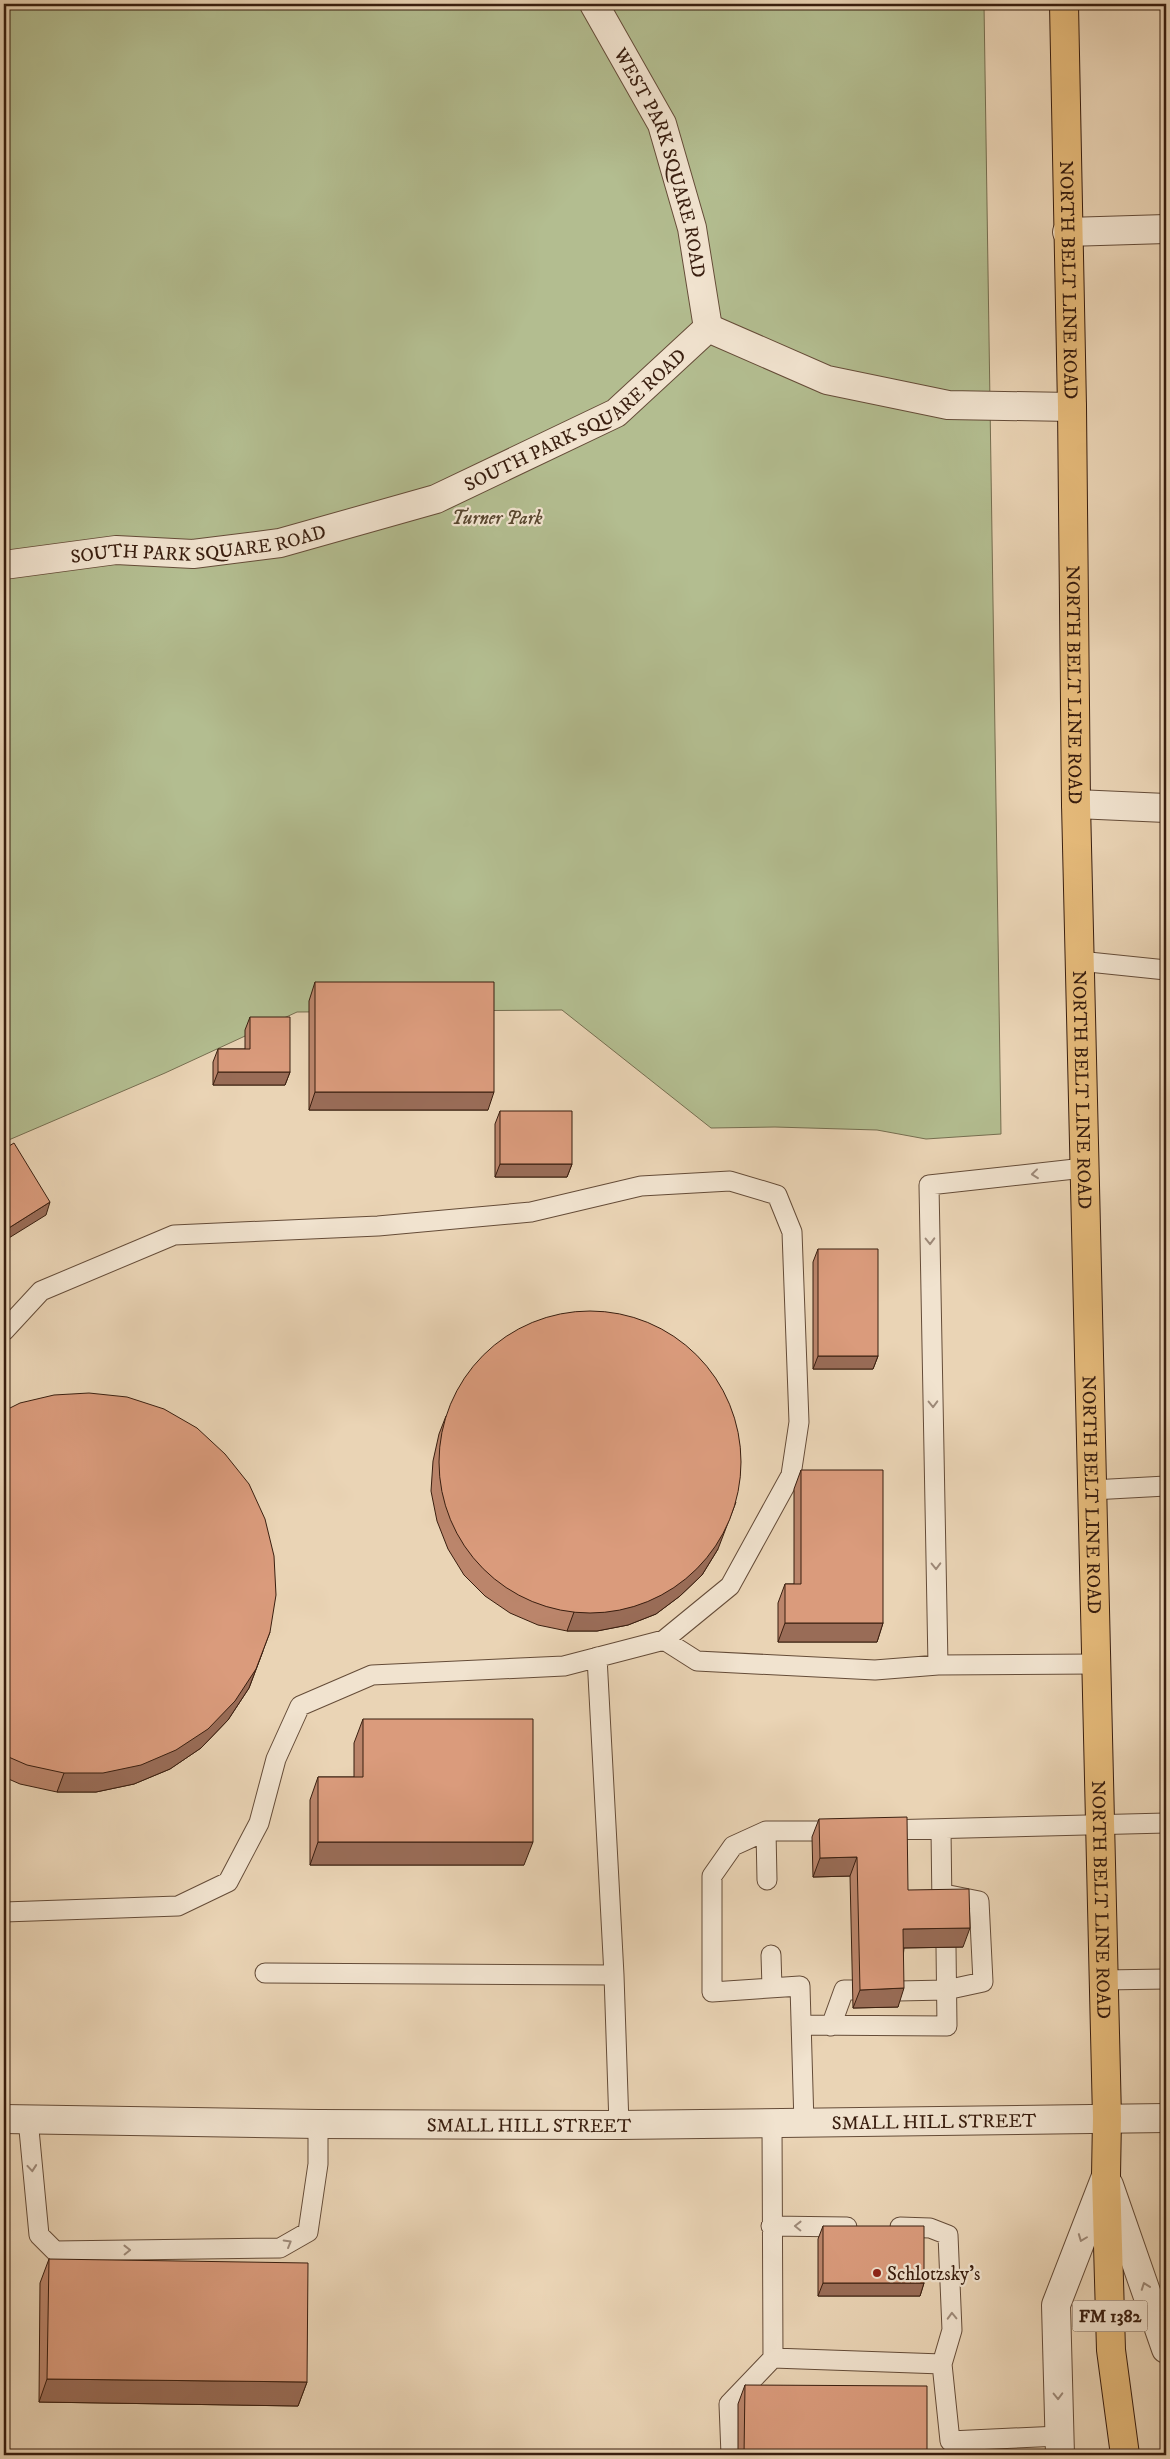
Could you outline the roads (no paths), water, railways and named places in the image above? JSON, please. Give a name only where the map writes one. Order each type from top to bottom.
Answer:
[{"type":"main road","name":"NORTH BELT LINE ROAD","points":[[1064,4],[1067,232],[1072,407],[1079,961],[1104,1980],[1107,2118],[1106,2176],[1111,2350],[1125,2455]]},
{"type":"street","name":"WEST PARK SQUARE ROAD","points":[[594,4],[662,124],[692,228],[708,328]]},
{"type":"street","points":[[1067,232],[1166,229]]},
{"type":"street","points":[[708,328],[827,380],[948,405],[1072,407]]},
{"type":"street","name":"SOUTH PARK SQUARE ROAD","points":[[4,565],[116,550],[193,554],[280,543],[436,500],[616,413],[708,328]]},
{"type":"street","points":[[1076,804],[1166,808]]},
{"type":"street","name":"SMALL HILL STREET","points":[[16,2119],[318,2124],[619,2125],[1166,2118]]},
{"type":"street","points":[[1106,2176],[1166,2349]]},
{"type":"street","name":"NORTH BELT LINE ROAD","points":[[1060,2445],[1056,2305],[1106,2176]]},
{"type":"lane","points":[[1079,961],[1166,970]]},
{"type":"lane","points":[[938,1665],[930,1185],[1084,1168]]},
{"type":"lane","points":[[4,1331],[41,1291],[174,1235],[378,1226],[531,1212],[641,1186],[730,1181],[778,1195],[792,1232],[799,1422],[791,1475],[730,1586],[664,1640],[564,1666],[372,1675],[300,1706],[276,1759],[259,1823],[228,1882],[178,1906],[4,1912]]},
{"type":"lane","points":[[1092,1490],[1166,1486]]},
{"type":"lane","points":[[664,1640],[697,1661],[875,1670],[938,1665],[1096,1664]]},
{"type":"lane","points":[[598,1657],[614,1975],[619,2125]]},
{"type":"lane","points":[[804,2124],[800,1986],[712,1992],[712,1876],[733,1846],[766,1831],[941,1830],[1166,1823]]},
{"type":"lane","points":[[898,1991],[946,1990],[983,1982],[979,1900],[943,1901],[941,1830]]},
{"type":"lane","points":[[766,1831],[767,1880]]},
{"type":"lane","points":[[801,2025],[947,2026],[946,1947]]},
{"type":"lane","points":[[771,1955],[772,1988]]},
{"type":"lane","points":[[265,1973],[614,1975]]},
{"type":"lane","points":[[1104,1980],[1166,1979]]},
{"type":"lane","points":[[831,2026],[844,1990],[852,1990]]},
{"type":"lane","points":[[16,2119],[39,2235],[55,2251],[280,2248],[308,2232],[318,2164],[318,2124]]},
{"type":"lane","points":[[731,2455],[729,2404],[773,2358],[772,2124]]},
{"type":"lane","points":[[771,2226],[860,2227]]},
{"type":"lane","points":[[880,2227],[930,2228],[948,2235],[952,2330],[942,2364],[950,2448],[1060,2445]]},
{"type":"lane","points":[[773,2358],[942,2364]]},
{"type":"place","name":"Schlotzsky's","points":[[877,2273]]},
{"type":"park label","name":"Turner Park","points":[[497,517]]}]
